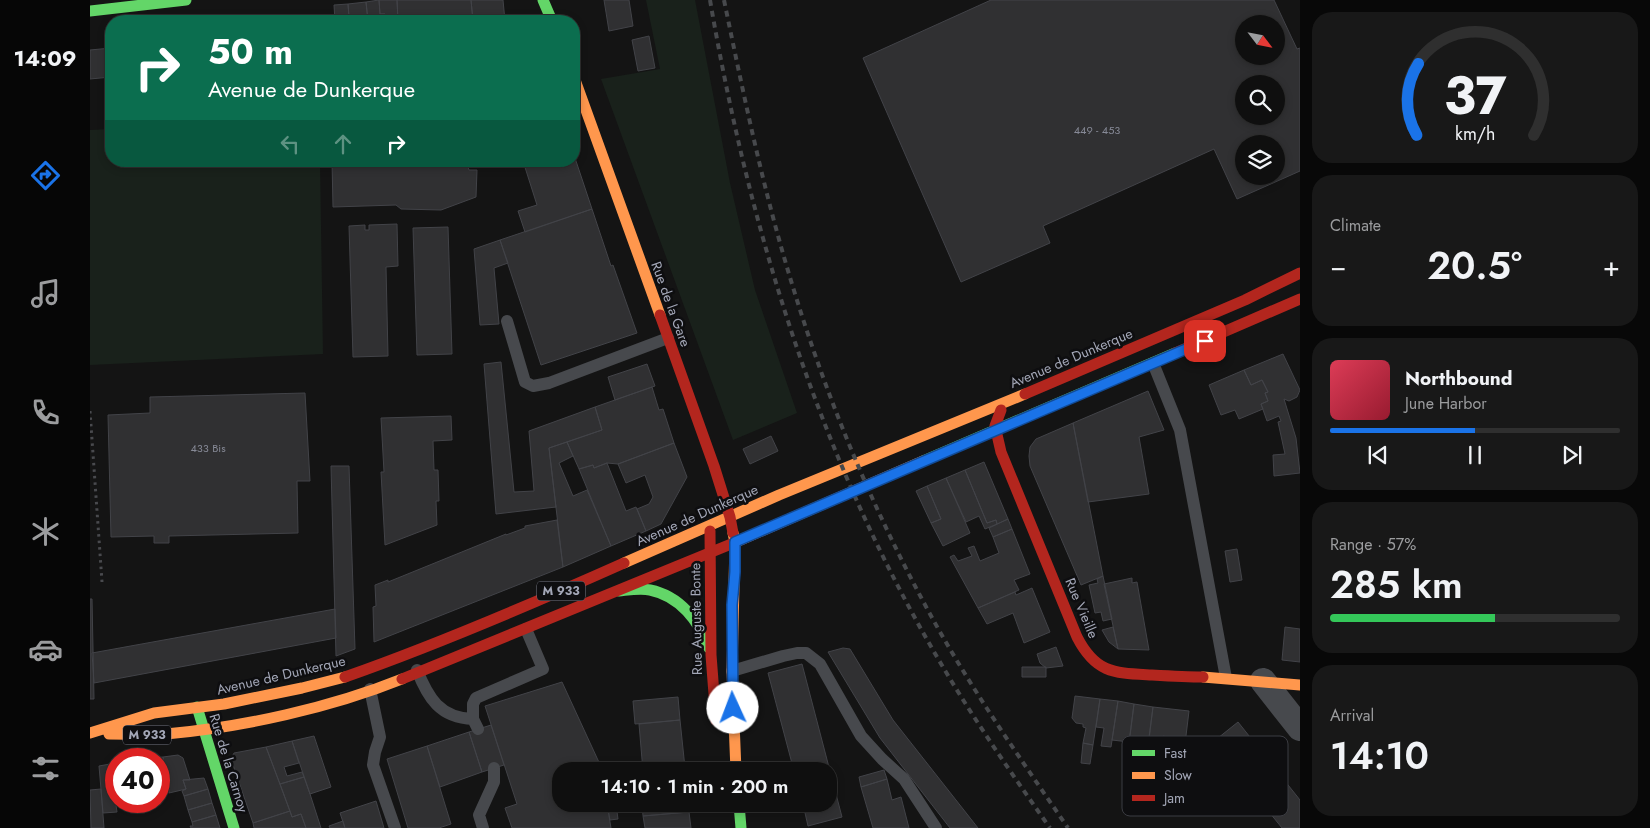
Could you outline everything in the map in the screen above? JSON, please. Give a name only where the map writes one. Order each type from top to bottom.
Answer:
[{"type":"main road","points":[[90,11],[186,0]]},
{"type":"main road","points":[[543,0],[549,15]]},
{"type":"main road","name":"Rue de la Gare","points":[[580,94],[714,466],[730,517],[735,542]]},
{"type":"main road","name":"Avenue de Dunkerque","points":[[90,733],[154,713],[224,704],[339,680],[410,654],[553,595],[900,444],[1011,400],[1245,300],[1300,273]]},
{"type":"main road","name":"Avenue de Dunkerque","points":[[90,733],[151,735],[203,729],[274,717],[347,699],[371,691],[735,542],[1300,299]]},
{"type":"main road","points":[[994,432],[996,417],[1011,400]]},
{"type":"main road","name":"Rue Vieille","points":[[994,432],[1077,637],[1089,657],[1106,669],[1118,673],[1226,678],[1300,685]]},
{"type":"main road","name":"Rue Auguste Bonte","points":[[710,526],[711,655],[717,728]]},
{"type":"main road","points":[[735,542],[732,671],[736,762]]},
{"type":"main road","points":[[618,591],[650,590],[672,598],[696,621],[711,655]]},
{"type":"main road","name":"Rue de la Carnoy","points":[[197,707],[234,828]]},
{"type":"main road","points":[[739,812],[741,828]]},
{"type":"street","points":[[1263,681],[1300,728]]},
{"type":"lane","points":[[507,321],[525,382],[533,386],[549,383],[668,338]]},
{"type":"lane","points":[[1153,363],[1180,430],[1226,678]]},
{"type":"lane","points":[[410,654],[433,702],[438,707],[476,724],[473,704],[476,698],[543,669],[526,628]]},
{"type":"lane","points":[[732,671],[782,656],[806,653],[820,664],[861,736],[904,779],[936,828]]},
{"type":"lane","points":[[367,669],[380,737],[374,752],[373,765],[394,828]]},
{"type":"lane","points":[[483,828],[479,815],[494,782],[494,768]]},
{"type":"path","points":[[90,411],[102,582]]},
{"type":"shaded area","points":[[646,0],[695,0],[730,183],[755,290],[797,413],[733,440],[601,79],[660,69]]},
{"type":"shaded area","points":[[105,129],[105,167],[320,167],[323,354],[90,365],[90,130]]},
{"type":"building","points":[[379,0],[397,0],[398,15],[380,14]]},
{"type":"building","points":[[379,0],[380,14],[385,15],[367,15],[366,2]]},
{"type":"building","points":[[397,0],[471,0],[472,15],[398,15]]},
{"type":"building","points":[[471,0],[503,0],[504,15],[472,15]]},
{"type":"building","points":[[604,0],[629,0],[633,26],[609,31]]},
{"type":"building","points":[[991,0],[1274,0],[1281,15],[1235,15],[1235,65],[1285,65],[1285,23],[1297,49],[1300,48],[1300,171],[1285,178],[1285,135],[1235,135],[1235,185],[1268,185],[1237,199],[1214,149],[1043,226],[1050,243],[961,282],[863,58]]},
{"type":"building","points":[[366,2],[367,15],[349,15],[348,4]]},
{"type":"building","points":[[348,4],[349,15],[335,15],[334,5]]},
{"type":"building","points":[[649,36],[655,68],[638,71],[632,40]]},
{"type":"building","points":[[105,49],[105,78],[90,79],[90,50]]},
{"type":"building","points":[[332,167],[468,167],[469,170],[477,170],[476,197],[441,210],[401,209],[396,205],[333,207]]},
{"type":"building","points":[[525,167],[578,167],[592,209],[525,232],[518,211],[537,205]]},
{"type":"building","points":[[592,209],[611,266],[613,265],[637,333],[541,365],[500,240]]},
{"type":"building","points":[[397,224],[398,266],[386,267],[388,356],[353,357],[349,226],[365,225],[365,230],[369,230],[369,225]]},
{"type":"building","points":[[448,227],[452,354],[417,355],[413,228]]},
{"type":"building","points":[[500,240],[508,263],[494,268],[499,324],[480,325],[474,249]]},
{"type":"building","points":[[1283,354],[1300,390],[1297,397],[1289,401],[1284,399],[1296,438],[1300,473],[1274,476],[1273,455],[1285,454],[1278,422],[1281,421],[1279,416],[1267,421],[1261,404],[1268,401],[1265,393],[1268,392],[1262,380],[1251,385],[1244,370]]},
{"type":"building","points":[[501,362],[514,492],[534,491],[529,431],[595,407],[602,430],[549,448],[556,507],[496,514],[484,364]]},
{"type":"building","points":[[647,364],[655,386],[615,400],[608,377]]},
{"type":"building","points":[[1244,370],[1251,385],[1262,380],[1268,392],[1265,393],[1268,401],[1261,404],[1263,409],[1239,419],[1235,410],[1221,415],[1209,385]]},
{"type":"building","points":[[652,387],[659,410],[663,409],[674,443],[618,464],[607,463],[594,468],[593,465],[579,469],[567,442],[602,430],[595,407]]},
{"type":"building","points":[[1148,391],[1164,430],[1139,437],[1149,494],[1088,502],[1073,423]]},
{"type":"building","points":[[305,393],[310,481],[297,481],[298,533],[169,536],[169,543],[154,543],[154,536],[111,537],[108,415],[150,413],[150,397]]},
{"type":"building","points":[[451,416],[452,440],[433,441],[434,470],[438,470],[439,501],[436,501],[437,525],[385,545],[381,472],[384,472],[381,418]]},
{"type":"building","points":[[1073,423],[1103,576],[1081,585],[1030,466],[1029,456],[1030,447],[1036,439]]},
{"type":"building","points":[[771,436],[778,451],[750,464],[743,449]]},
{"type":"building","points":[[567,442],[573,456],[559,463],[573,496],[587,490],[611,546],[563,567],[549,448]]},
{"type":"building","points":[[674,443],[687,477],[661,524],[646,531],[637,509],[649,504],[653,497],[645,475],[626,483],[618,464]]},
{"type":"building","points":[[984,462],[1008,519],[997,524],[996,520],[987,523],[965,470]]},
{"type":"building","points":[[607,463],[626,511],[636,507],[646,531],[611,546],[579,469],[593,465],[594,468]]},
{"type":"building","points":[[331,466],[349,466],[355,649],[336,656]]},
{"type":"building","points":[[965,470],[987,523],[996,520],[997,524],[985,529],[979,516],[966,522],[946,478]]},
{"type":"building","points":[[946,478],[970,533],[943,546],[931,523],[941,519],[927,486]]},
{"type":"building","points":[[927,486],[941,519],[931,523],[916,491]]},
{"type":"building","points":[[1008,519],[1012,529],[993,537],[989,528]]},
{"type":"building","points":[[557,520],[563,567],[374,642],[373,607],[376,606],[375,585],[388,580],[388,582],[525,528],[525,526]]},
{"type":"building","points":[[1012,529],[1030,574],[1014,580],[1019,590],[978,608],[950,557],[954,555],[958,561],[972,556],[968,548],[974,546],[980,561],[999,553],[993,537]]},
{"type":"building","points":[[1237,549],[1242,580],[1230,582],[1225,551]]},
{"type":"building","points":[[1103,576],[1112,619],[1103,621],[1101,612],[1095,613],[1089,585],[1098,583],[1097,579]]},
{"type":"building","points":[[1132,578],[1132,583],[1137,582],[1149,650],[1118,649],[1104,584]]},
{"type":"building","points":[[1032,588],[1050,632],[1024,643],[1013,613],[987,624],[978,608],[1015,592],[1016,595]]},
{"type":"building","points":[[90,599],[92,599],[94,699],[90,699]]},
{"type":"building","points":[[335,609],[336,638],[94,683],[92,653]]},
{"type":"building","points":[[1113,627],[1118,649],[1109,642],[1102,630]]},
{"type":"building","points":[[1285,627],[1300,629],[1300,662],[1282,660]]},
{"type":"building","points":[[1056,647],[1063,666],[1046,668],[1040,663],[1037,654]]},
{"type":"building","points":[[843,648],[850,649],[893,720],[978,828],[950,828],[880,738],[828,652]]},
{"type":"building","points":[[802,664],[828,762],[792,762],[768,673]]},
{"type":"building","points":[[1022,667],[1046,667],[1046,677],[1022,677]]},
{"type":"building","points":[[562,682],[599,762],[552,762],[552,812],[608,812],[611,828],[512,828],[505,808],[517,804],[485,706]]},
{"type":"building","points":[[1075,696],[1100,699],[1093,745],[1083,743],[1086,728],[1083,727],[1083,724],[1076,723],[1072,718]]},
{"type":"building","points":[[678,697],[680,720],[635,724],[633,701]]},
{"type":"building","points":[[1100,699],[1118,701],[1111,747],[1101,746],[1104,728],[1096,727]]},
{"type":"building","points":[[1118,701],[1134,704],[1130,736],[1122,736],[1122,741],[1112,740]]},
{"type":"building","points":[[1134,704],[1153,707],[1149,736],[1130,736]]},
{"type":"building","points":[[1153,707],[1189,711],[1186,736],[1149,736]]},
{"type":"building","points":[[680,720],[684,762],[642,762],[639,724]]},
{"type":"building","points":[[1238,722],[1249,736],[1220,736]]},
{"type":"building","points":[[491,725],[504,765],[482,772],[469,732]]},
{"type":"building","points":[[469,732],[482,772],[440,787],[427,746]]},
{"type":"building","points":[[314,736],[331,787],[310,794],[292,741]]},
{"type":"building","points":[[292,741],[299,763],[284,767],[287,776],[302,772],[304,777],[280,784],[266,747]]},
{"type":"building","points":[[1083,743],[1093,745],[1090,764],[1081,763]]},
{"type":"building","points":[[427,746],[451,824],[439,828],[408,828],[387,759]]},
{"type":"building","points":[[266,747],[290,811],[253,823],[231,759],[234,753]]},
{"type":"building","points":[[178,755],[183,758],[190,780],[183,780],[186,789],[170,793],[170,756]]},
{"type":"building","points":[[105,765],[105,813],[103,813],[99,766]]},
{"type":"building","points":[[884,770],[887,779],[861,787],[859,777]]},
{"type":"building","points":[[304,777],[321,828],[306,828],[301,814],[292,817],[280,784]]},
{"type":"building","points":[[204,778],[208,789],[184,796],[182,791],[186,789],[183,780]]},
{"type":"building","points":[[887,779],[892,800],[901,797],[909,828],[873,828],[861,787]]},
{"type":"building","points":[[1288,785],[1300,800],[1300,828],[1282,828],[1272,816],[1288,816]]},
{"type":"building","points":[[101,789],[104,828],[91,828],[90,790]]},
{"type":"building","points":[[208,789],[212,803],[188,810],[184,796]]},
{"type":"building","points":[[837,798],[842,817],[808,826],[805,812],[837,812]]},
{"type":"building","points":[[376,801],[384,828],[345,828],[340,813]]},
{"type":"building","points":[[212,803],[216,815],[192,822],[188,810]]},
{"type":"building","points":[[290,811],[292,817],[301,814],[306,828],[254,828],[253,823]]},
{"type":"building","points":[[608,812],[617,812],[618,819],[610,820]]},
{"type":"building","points":[[643,812],[689,812],[643,816]]},
{"type":"building","points":[[689,812],[691,828],[645,828],[643,816]]},
{"type":"building","points":[[216,815],[220,828],[191,828],[190,826],[193,826],[192,822]]},
{"type":"building","points":[[343,821],[345,828],[330,828],[329,826]]},
{"type":"railway","points":[[710,0],[726,85],[767,253],[793,335],[822,416],[855,496],[892,574],[933,650],[975,718],[1050,828]]},
{"type":"railway","points":[[724,0],[738,69],[779,240],[818,362],[850,448],[908,573],[946,642],[996,723],[1068,828]]},
{"type":"traffic: fast","points":[[90,11],[186,0]]},
{"type":"traffic: fast","points":[[543,0],[549,15]]},
{"type":"traffic: fast","points":[[923,461],[1175,353]]},
{"type":"traffic: fast","points":[[619,591],[646,589],[661,593],[670,598],[694,619],[709,648]]},
{"type":"traffic: fast","points":[[197,707],[234,828]]},
{"type":"traffic: fast","points":[[740,812],[741,828]]},
{"type":"traffic: slow","points":[[580,94],[660,315]]},
{"type":"traffic: slow","points":[[624,563],[779,495],[1025,394]]},
{"type":"traffic: slow","points":[[736,542],[923,461]]},
{"type":"traffic: slow","points":[[733,533],[735,542],[732,671],[736,762]]},
{"type":"traffic: slow","points":[[90,733],[154,713],[224,704],[345,677]]},
{"type":"traffic: slow","points":[[1203,677],[1300,685]]},
{"type":"traffic: slow","points":[[109,734],[166,734],[225,727],[286,715],[346,699],[402,679]]},
{"type":"traffic: jam","points":[[1025,394],[1245,300],[1300,273]]},
{"type":"traffic: jam","points":[[1175,353],[1300,299]]},
{"type":"traffic: jam","points":[[660,315],[714,466],[733,533]]},
{"type":"traffic: jam","points":[[1001,410],[995,426],[1001,452],[1077,637],[1084,649],[1099,665],[1117,672],[1203,677]]},
{"type":"traffic: jam","points":[[710,531],[711,655],[716,720]]},
{"type":"traffic: jam","points":[[402,679],[736,542]]},
{"type":"traffic: jam","points":[[345,677],[485,623],[624,563]]},
{"type":"route","points":[[733,708],[732,605],[735,542],[1205,341]]}]
